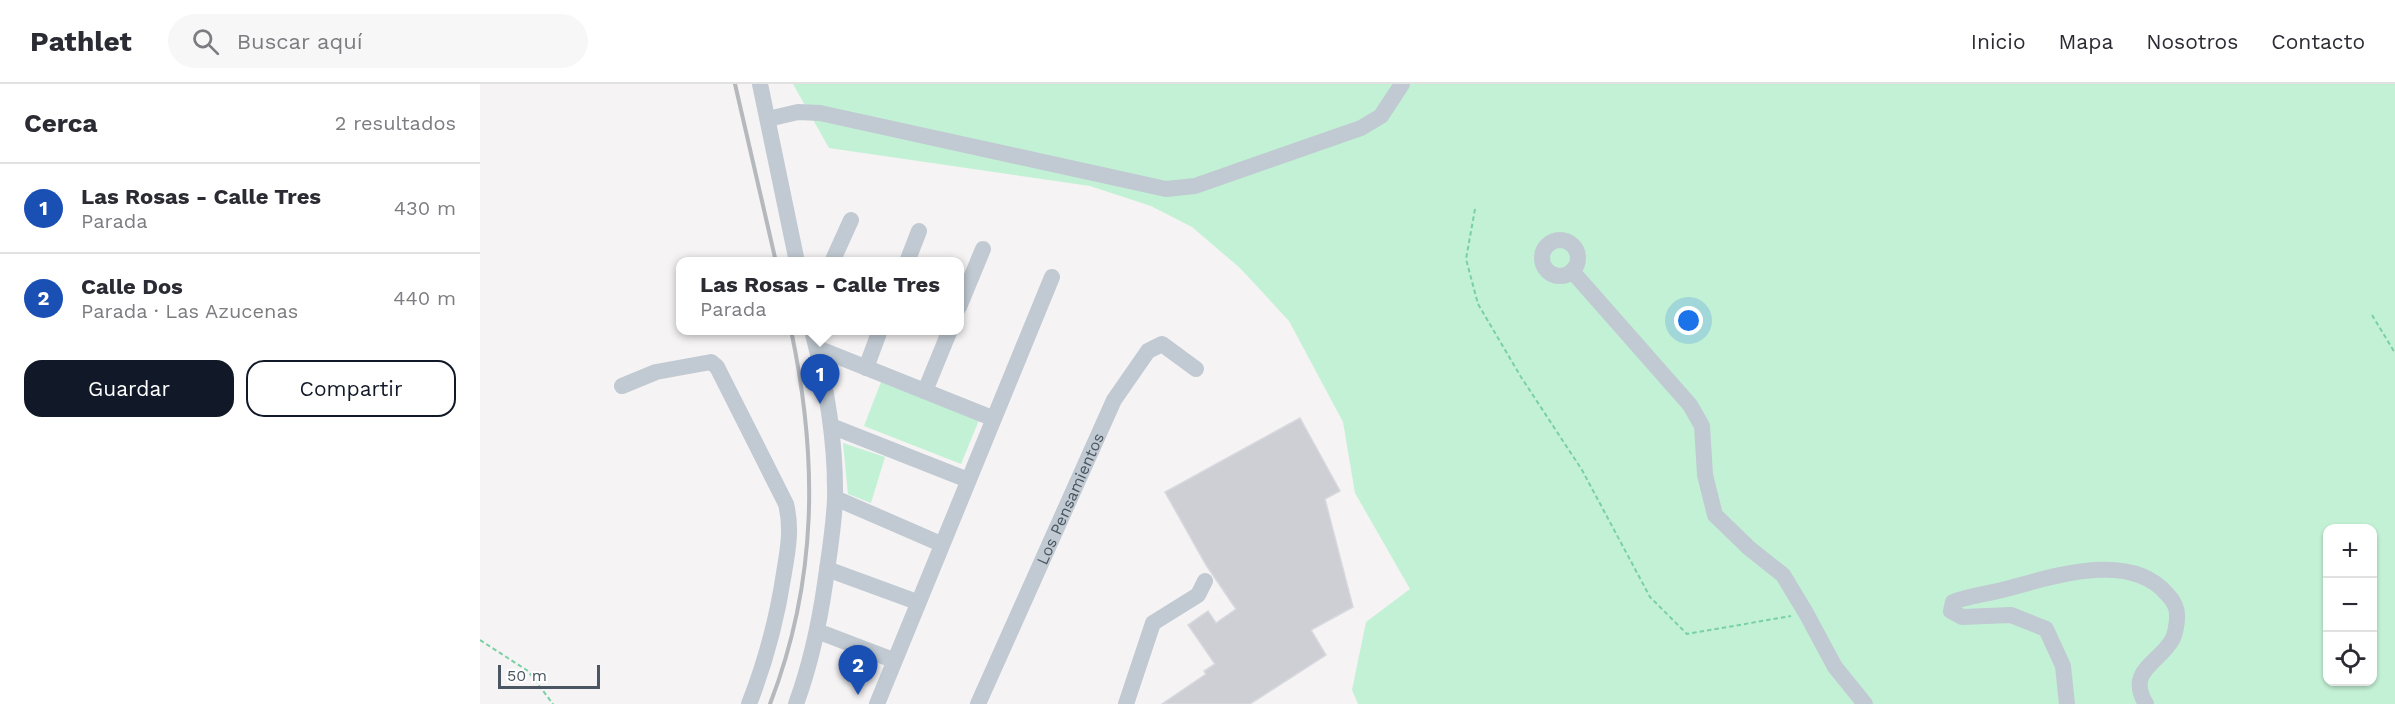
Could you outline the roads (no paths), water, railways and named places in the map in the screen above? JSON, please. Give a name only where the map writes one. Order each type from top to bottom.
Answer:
[{"type":"street","points":[[760,84],[796,257]]},
{"type":"street","points":[[768,118],[798,112],[820,113],[1166,189],[1195,186],[1361,128],[1381,116],[1402,84]]},
{"type":"street","points":[[834,257],[851,220]]},
{"type":"street","points":[[909,257],[919,231]]},
{"type":"street","points":[[964,297],[983,249]]},
{"type":"street","points":[[1572,271],[1690,405],[1702,426],[1705,475],[1715,515],[1749,548],[1783,575],[1835,668],[1866,704]]},
{"type":"street","points":[[877,704],[992,418],[1052,277]]},
{"type":"street","points":[[800,702],[817,632],[835,498],[831,426],[813,335]]},
{"type":"street","points":[[866,368],[878,335]]},
{"type":"street","points":[[925,392],[948,335]]},
{"type":"street","name":"Los Pensamientos","points":[[978,704],[1114,400],[1148,351],[1162,344],[1196,369]]},
{"type":"street","points":[[817,348],[992,418]]},
{"type":"street","points":[[622,386],[656,372],[711,362],[717,367],[786,504],[790,519],[789,540],[779,605],[764,667],[749,704]]},
{"type":"street","points":[[831,426],[968,480]]},
{"type":"street","points":[[835,498],[941,544]]},
{"type":"street","points":[[827,569],[917,602]]},
{"type":"street","points":[[2067,704],[2063,666],[2046,629],[2011,615],[1962,617],[1951,611],[1953,602],[2049,576],[2082,572],[2122,572],[2147,578],[2164,590],[2174,601],[2178,616],[2173,640],[2140,676],[2139,693],[2146,704]]},
{"type":"street","points":[[1126,704],[1153,622],[1198,595],[1204,581]]},
{"type":"street","points":[[817,632],[894,660]]},
{"type":"railway","points":[[735,84],[775,257]]},
{"type":"railway","points":[[770,704],[786,658],[797,611],[805,565],[809,518],[806,425],[792,335]]},
{"type":"place","name":"Las Rosas - Calle Tres","points":[[820,404]]},
{"type":"place","name":"Calle Dos","points":[[858,695]]}]
